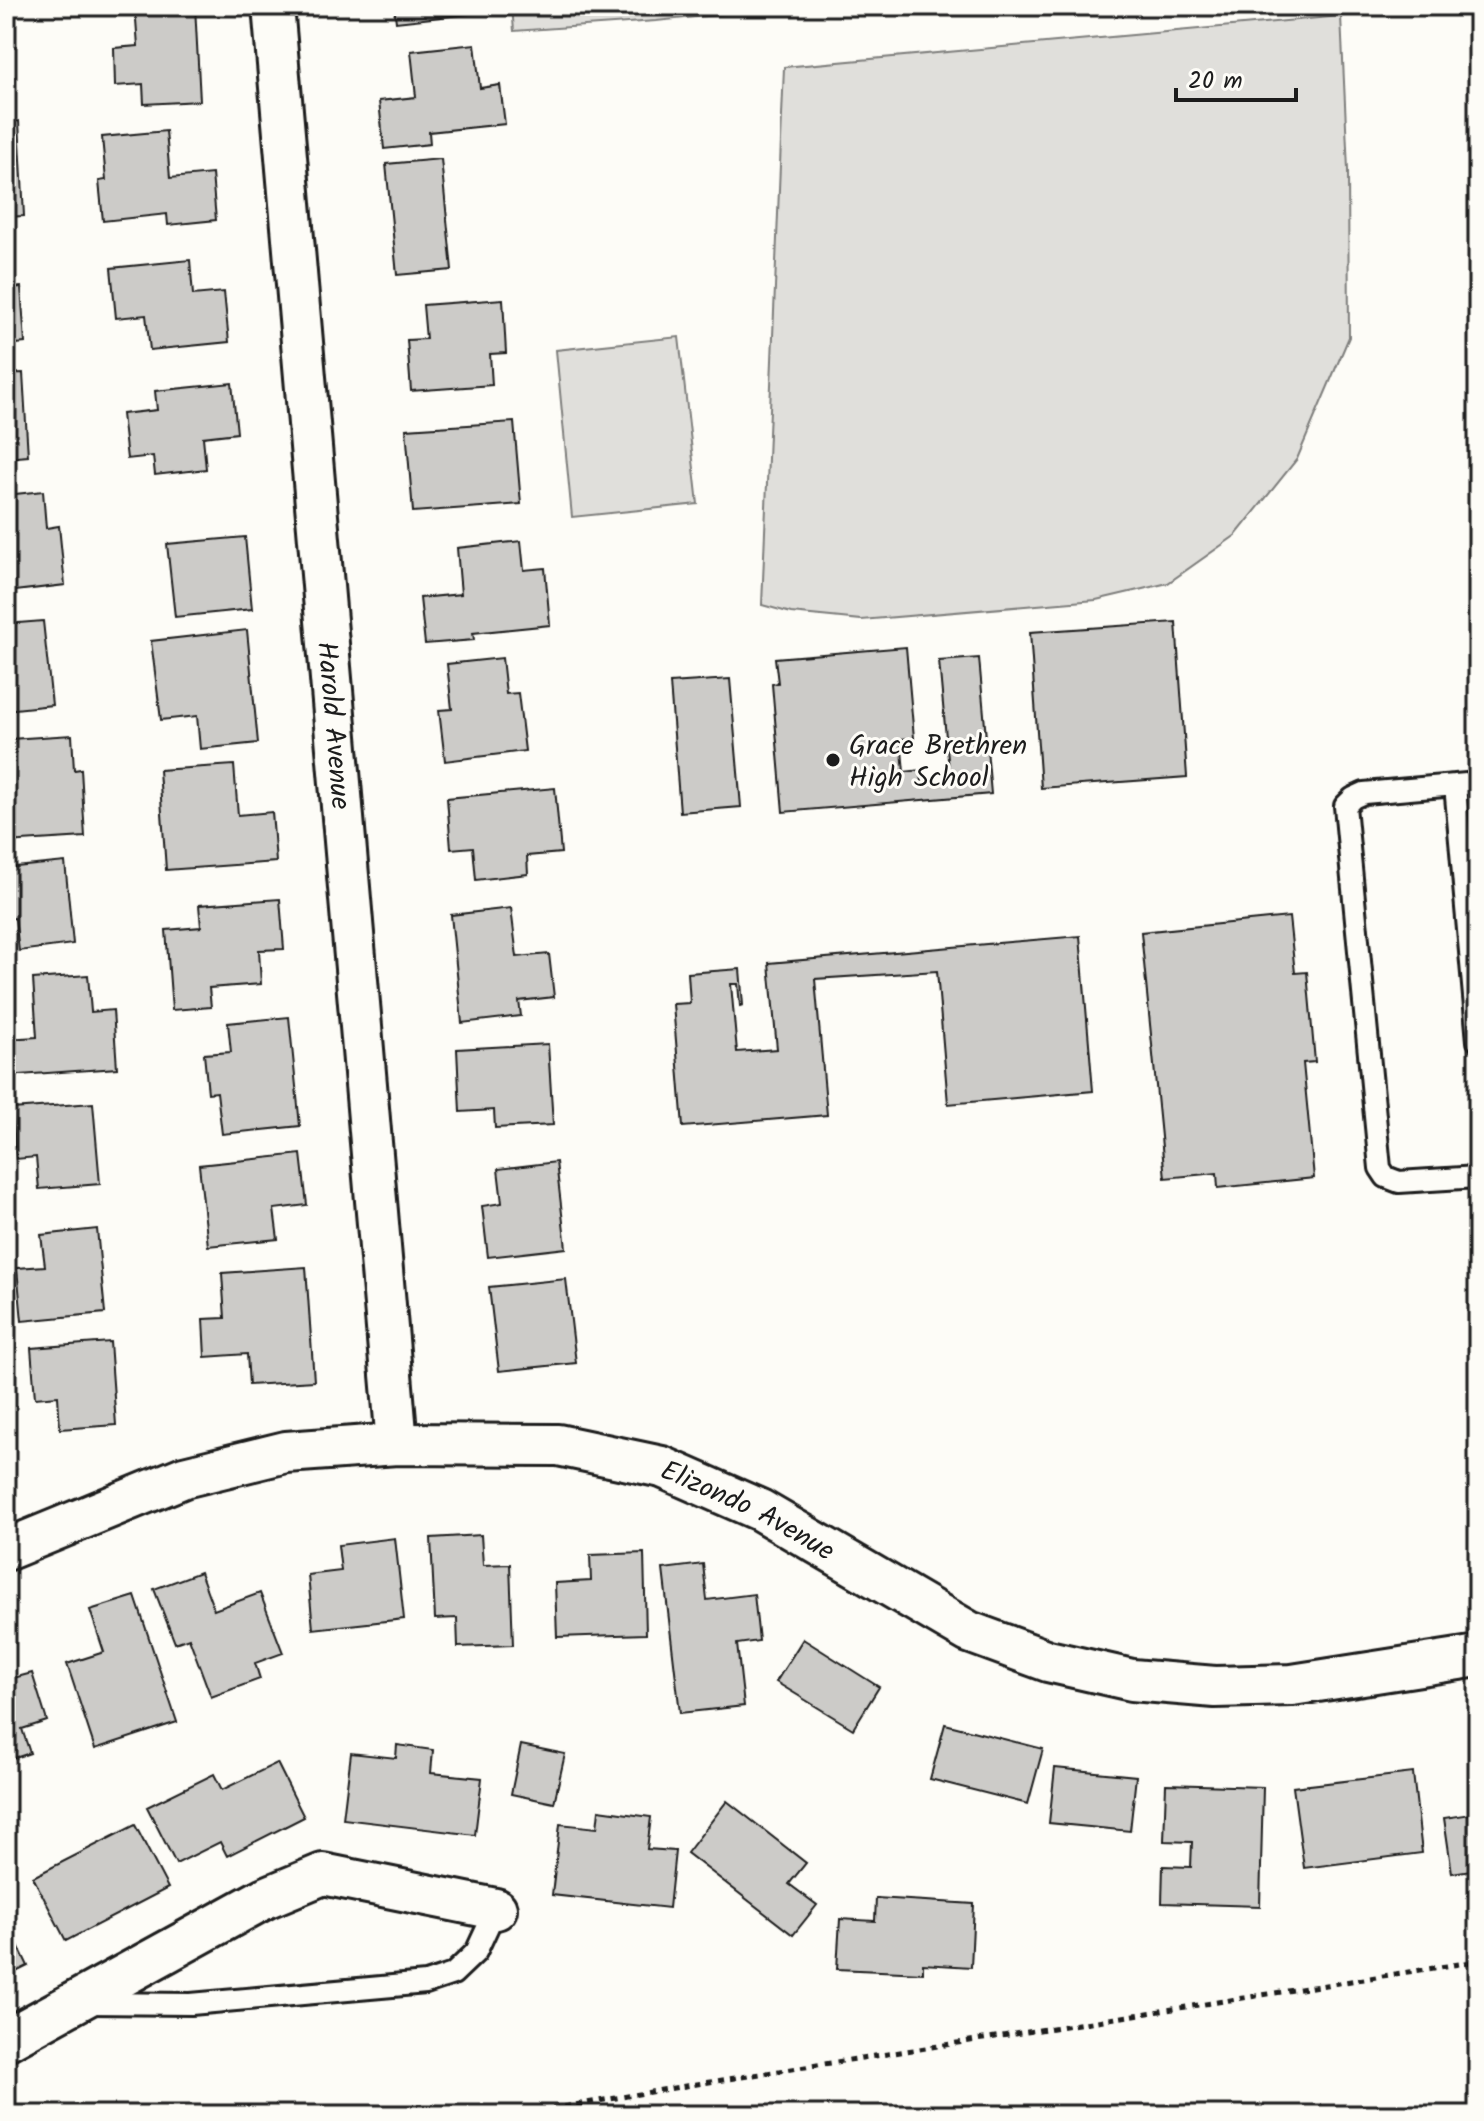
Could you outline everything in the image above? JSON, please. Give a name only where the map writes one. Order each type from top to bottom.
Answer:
[{"type":"street","name":"Harold Avenue","points":[[273,6],[397,1444]]},
{"type":"street","name":"Elizondo Avenue","points":[[6,1550],[184,1477],[286,1452],[397,1444],[558,1445],[662,1467],[760,1510],[969,1632],[1048,1661],[1132,1680],[1215,1687],[1292,1685],[1478,1656]]},
{"type":"street","points":[[6,2040],[265,1898],[323,1874],[496,1909]]},
{"type":"lane","points":[[1478,783],[1364,793],[1345,806],[1380,1168],[1386,1177],[1399,1182],[1478,1177]]},
{"type":"lane","points":[[1455,785],[1478,1041]]},
{"type":"lane","points":[[75,2003],[191,2004],[426,1983],[453,1974],[476,1952],[496,1909]]},
{"type":"path","points":[[517,2115],[712,2081],[1478,1961]]},
{"type":"shaded area","points":[[512,6],[806,6],[514,31]]},
{"type":"shaded area","points":[[1341,16],[1348,170],[1349,337],[1297,459],[1236,535],[1168,583],[1096,600],[861,620],[791,613],[762,605],[784,67]]},
{"type":"shaded area","points":[[679,337],[698,504],[572,517],[556,350]]},
{"type":"building","points":[[135,6],[195,6],[200,101],[144,104],[143,84],[115,86],[114,48],[138,46]]},
{"type":"building","points":[[394,6],[477,6],[478,13],[396,22]]},
{"type":"building","points":[[475,44],[480,88],[500,85],[505,124],[429,132],[430,144],[384,149],[379,101],[416,97],[411,51]]},
{"type":"building","points":[[19,121],[24,216],[6,217],[6,122]]},
{"type":"building","points":[[166,131],[170,178],[212,174],[216,220],[168,225],[167,214],[103,221],[99,181],[106,180],[102,137]]},
{"type":"building","points":[[441,159],[452,270],[397,275],[386,164]]},
{"type":"building","points":[[6,260],[9,260],[11,288],[21,287],[25,343],[6,345]]},
{"type":"building","points":[[190,260],[193,295],[224,292],[229,342],[150,350],[146,315],[116,318],[111,268]]},
{"type":"building","points":[[503,299],[506,353],[490,354],[492,385],[411,391],[407,340],[426,339],[423,305]]},
{"type":"building","points":[[23,373],[28,456],[6,458],[6,374]]},
{"type":"building","points":[[232,383],[237,433],[203,437],[206,469],[155,475],[153,456],[127,459],[122,414],[157,410],[155,391]]},
{"type":"building","points":[[514,422],[521,504],[413,512],[406,429]]},
{"type":"building","points":[[43,491],[46,528],[59,526],[65,585],[6,592],[6,495]]},
{"type":"building","points":[[245,537],[252,609],[175,617],[167,544]]},
{"type":"building","points":[[521,541],[524,570],[545,568],[550,625],[473,633],[474,640],[425,644],[420,598],[461,594],[457,548]]},
{"type":"building","points":[[43,621],[52,705],[6,710],[6,624]]},
{"type":"building","points":[[1176,622],[1187,777],[1041,788],[1030,632]]},
{"type":"building","points":[[247,630],[258,743],[200,749],[197,716],[161,720],[151,641]]},
{"type":"building","points":[[906,647],[914,738],[901,739],[904,772],[921,770],[922,784],[950,781],[939,661],[979,658],[991,794],[783,812],[772,684],[778,683],[775,658]]},
{"type":"building","points":[[502,658],[506,694],[518,693],[525,751],[445,761],[439,710],[452,709],[447,664]]},
{"type":"building","points":[[730,679],[741,807],[680,812],[670,683]]},
{"type":"building","points":[[72,735],[74,770],[81,769],[85,837],[6,842],[6,787],[13,787],[10,739]]},
{"type":"building","points":[[234,765],[238,815],[272,812],[276,862],[166,870],[159,770]]},
{"type":"building","points":[[555,788],[561,853],[527,856],[528,874],[476,880],[473,847],[451,849],[447,798]]},
{"type":"building","points":[[65,862],[73,944],[19,951],[15,918],[6,919],[6,868]]},
{"type":"building","points":[[280,899],[284,949],[259,950],[261,984],[209,988],[211,1007],[172,1010],[166,930],[201,927],[199,905]]},
{"type":"building","points":[[511,908],[517,957],[549,954],[554,997],[519,1001],[521,1016],[462,1023],[451,915]]},
{"type":"building","points":[[1289,917],[1295,973],[1307,972],[1315,1062],[1303,1063],[1314,1178],[1218,1188],[1217,1173],[1165,1178],[1141,932]]},
{"type":"building","points":[[1080,936],[1093,1091],[948,1104],[937,971],[815,979],[827,1115],[683,1127],[673,1004],[690,1003],[688,973],[740,969],[743,1005],[740,1006],[738,984],[731,984],[737,1052],[777,1049],[769,963]]},
{"type":"building","points":[[88,975],[91,1012],[113,1010],[117,1068],[6,1076],[6,1039],[37,1037],[33,979]]},
{"type":"building","points":[[289,1017],[300,1126],[222,1134],[217,1092],[208,1093],[204,1054],[231,1052],[228,1023]]},
{"type":"building","points":[[548,1044],[553,1125],[495,1128],[494,1110],[460,1112],[457,1049]]},
{"type":"building","points":[[93,1103],[100,1184],[39,1189],[36,1157],[16,1159],[12,1109]]},
{"type":"building","points":[[301,1154],[307,1205],[274,1209],[278,1239],[208,1246],[199,1165]]},
{"type":"building","points":[[556,1162],[566,1248],[488,1257],[482,1206],[502,1203],[498,1169]]},
{"type":"building","points":[[97,1229],[105,1313],[22,1321],[17,1268],[45,1266],[41,1235]]},
{"type":"building","points":[[306,1267],[314,1381],[249,1385],[247,1354],[205,1357],[203,1319],[225,1318],[222,1273]]},
{"type":"building","points":[[566,1279],[576,1363],[499,1371],[489,1287]]},
{"type":"building","points":[[110,1342],[116,1425],[60,1429],[58,1396],[35,1398],[31,1348]]},
{"type":"building","points":[[481,1535],[483,1565],[510,1564],[513,1645],[458,1647],[457,1618],[435,1619],[431,1538]]},
{"type":"building","points":[[395,1538],[404,1619],[313,1629],[308,1575],[341,1571],[338,1545]]},
{"type":"building","points":[[644,1553],[646,1634],[557,1637],[555,1583],[591,1581],[590,1555]]},
{"type":"building","points":[[703,1564],[707,1600],[754,1594],[759,1641],[737,1644],[744,1706],[680,1713],[663,1569]]},
{"type":"building","points":[[200,1572],[214,1610],[260,1593],[283,1653],[255,1663],[260,1679],[211,1697],[189,1638],[175,1643],[154,1589]]},
{"type":"building","points":[[135,1596],[177,1722],[95,1749],[67,1664],[104,1652],[90,1610]]},
{"type":"building","points":[[803,1639],[879,1687],[853,1729],[776,1682]]},
{"type":"building","points":[[32,1673],[47,1721],[22,1729],[30,1753],[6,1761],[6,1680]]},
{"type":"building","points":[[945,1724],[1043,1749],[1028,1804],[930,1779]]},
{"type":"building","points":[[397,1745],[433,1750],[431,1773],[482,1778],[475,1835],[343,1819],[351,1753],[396,1758]]},
{"type":"building","points":[[521,1745],[565,1754],[554,1803],[511,1794]]},
{"type":"building","points":[[277,1763],[304,1817],[227,1856],[220,1842],[176,1864],[147,1807],[214,1774],[222,1790]]},
{"type":"building","points":[[1055,1768],[1136,1776],[1130,1831],[1049,1823]]},
{"type":"building","points":[[1413,1773],[1422,1853],[1304,1868],[1293,1787]]},
{"type":"building","points":[[1166,1784],[1263,1787],[1260,1906],[1162,1903],[1163,1866],[1191,1867],[1192,1842],[1164,1841]]},
{"type":"building","points":[[727,1801],[806,1863],[789,1884],[817,1905],[793,1935],[687,1853]]},
{"type":"building","points":[[599,1810],[651,1817],[647,1849],[675,1851],[669,1908],[552,1895],[560,1824],[597,1828]]},
{"type":"building","points":[[1478,1813],[1478,1869],[1452,1873],[1444,1818]]},
{"type":"building","points":[[135,1825],[168,1888],[66,1941],[33,1877]]},
{"type":"building","points":[[876,1898],[974,1904],[971,1967],[923,1964],[923,1973],[837,1969],[840,1919],[875,1921]]},
{"type":"building","points":[[6,1920],[28,1966],[6,1977]]},
{"type":"waterway","points":[[1470,2115],[1478,2114]]},
{"type":"place","name":"Grace Brethren High School","points":[[833,760]]}]
